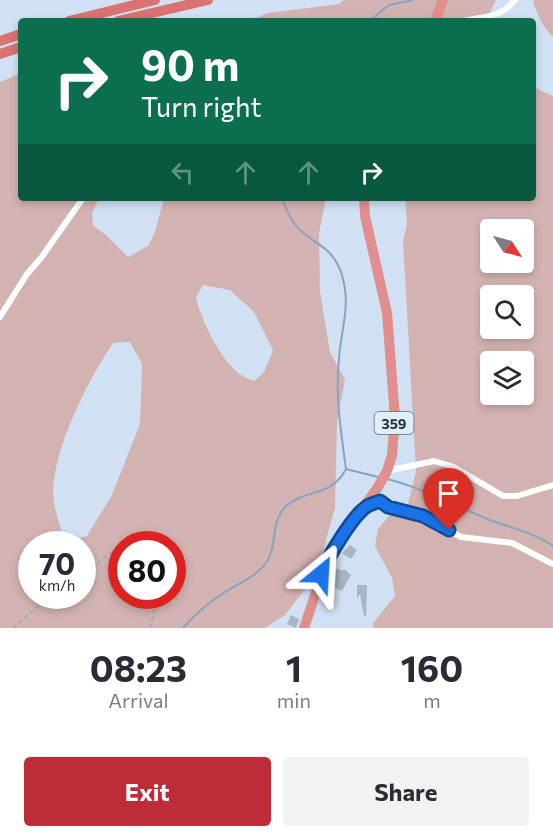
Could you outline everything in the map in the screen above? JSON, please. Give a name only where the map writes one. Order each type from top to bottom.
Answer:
[{"type":"highway","points":[[81,18],[155,0]]},
{"type":"highway","points":[[131,18],[208,0]]},
{"type":"highway","points":[[436,18],[443,0]]},
{"type":"highway","points":[[0,41],[18,35]]},
{"type":"highway","points":[[0,54],[18,48]]},
{"type":"highway","name":"359","points":[[304,628],[327,559],[365,507],[387,471],[392,455],[395,418],[387,314],[365,216],[364,201]]},
{"type":"street","points":[[134,0],[138,18]]},
{"type":"street","points":[[480,18],[501,14],[515,0]]},
{"type":"street","points":[[0,317],[27,274],[81,201]]},
{"type":"street","points":[[387,471],[434,461],[454,467],[503,496],[517,496],[553,485]]},
{"type":"street","points":[[365,507],[380,501],[388,507],[430,519],[461,537],[512,543],[553,564]]},
{"type":"path","points":[[96,564],[108,555]]},
{"type":"path","points":[[13,628],[35,609]]},
{"type":"path","points":[[150,628],[155,609]]},
{"type":"shaded area","points":[[344,0],[496,0],[487,18],[256,18],[268,13],[339,4]]},
{"type":"shaded area","points":[[533,0],[553,0],[553,37],[540,20]]},
{"type":"shaded area","points":[[18,74],[18,201],[98,201],[92,213],[93,225],[128,257],[148,246],[155,232],[163,201],[325,201],[319,233],[320,291],[330,352],[345,380],[337,421],[335,508],[316,575],[285,615],[265,628],[0,628],[0,82]],"holes":[[[203,285],[230,290],[254,312],[273,350],[264,372],[254,381],[239,373],[224,357],[206,326],[198,306],[196,297]],[[130,342],[142,364],[140,424],[112,495],[90,531],[96,531],[96,609],[18,609],[18,531],[62,531],[53,494],[57,463],[69,427],[94,373],[113,343]]]},
{"type":"shaded area","points":[[536,88],[553,96],[553,628],[373,628],[373,623],[395,596],[392,578],[375,546],[378,529],[390,515],[407,508],[416,471],[403,241],[407,224],[405,201],[536,201]]},
{"type":"building","points":[[350,545],[357,550],[351,559],[342,553]]},
{"type":"building","points":[[337,568],[342,571],[344,569],[351,575],[342,591],[329,585]]},
{"type":"building","points":[[357,585],[367,585],[366,616],[364,616],[360,594],[357,598]]},
{"type":"building","points":[[291,615],[299,619],[296,628],[287,624]]},
{"type":"waterway","points":[[374,18],[389,5],[413,0]]},
{"type":"waterway","points":[[183,628],[213,600],[262,568],[270,556],[277,520],[285,507],[301,497],[325,489],[340,478],[346,469],[338,386],[340,347],[346,306],[344,284],[341,272],[331,255],[300,230],[290,217],[283,201]]},
{"type":"waterway","points":[[346,469],[378,477]]},
{"type":"waterway","points":[[387,479],[413,487],[490,520],[531,534],[553,546]]},
{"type":"route","points":[[321,574],[327,559],[365,507],[380,501],[388,507],[423,516],[449,530]]}]
